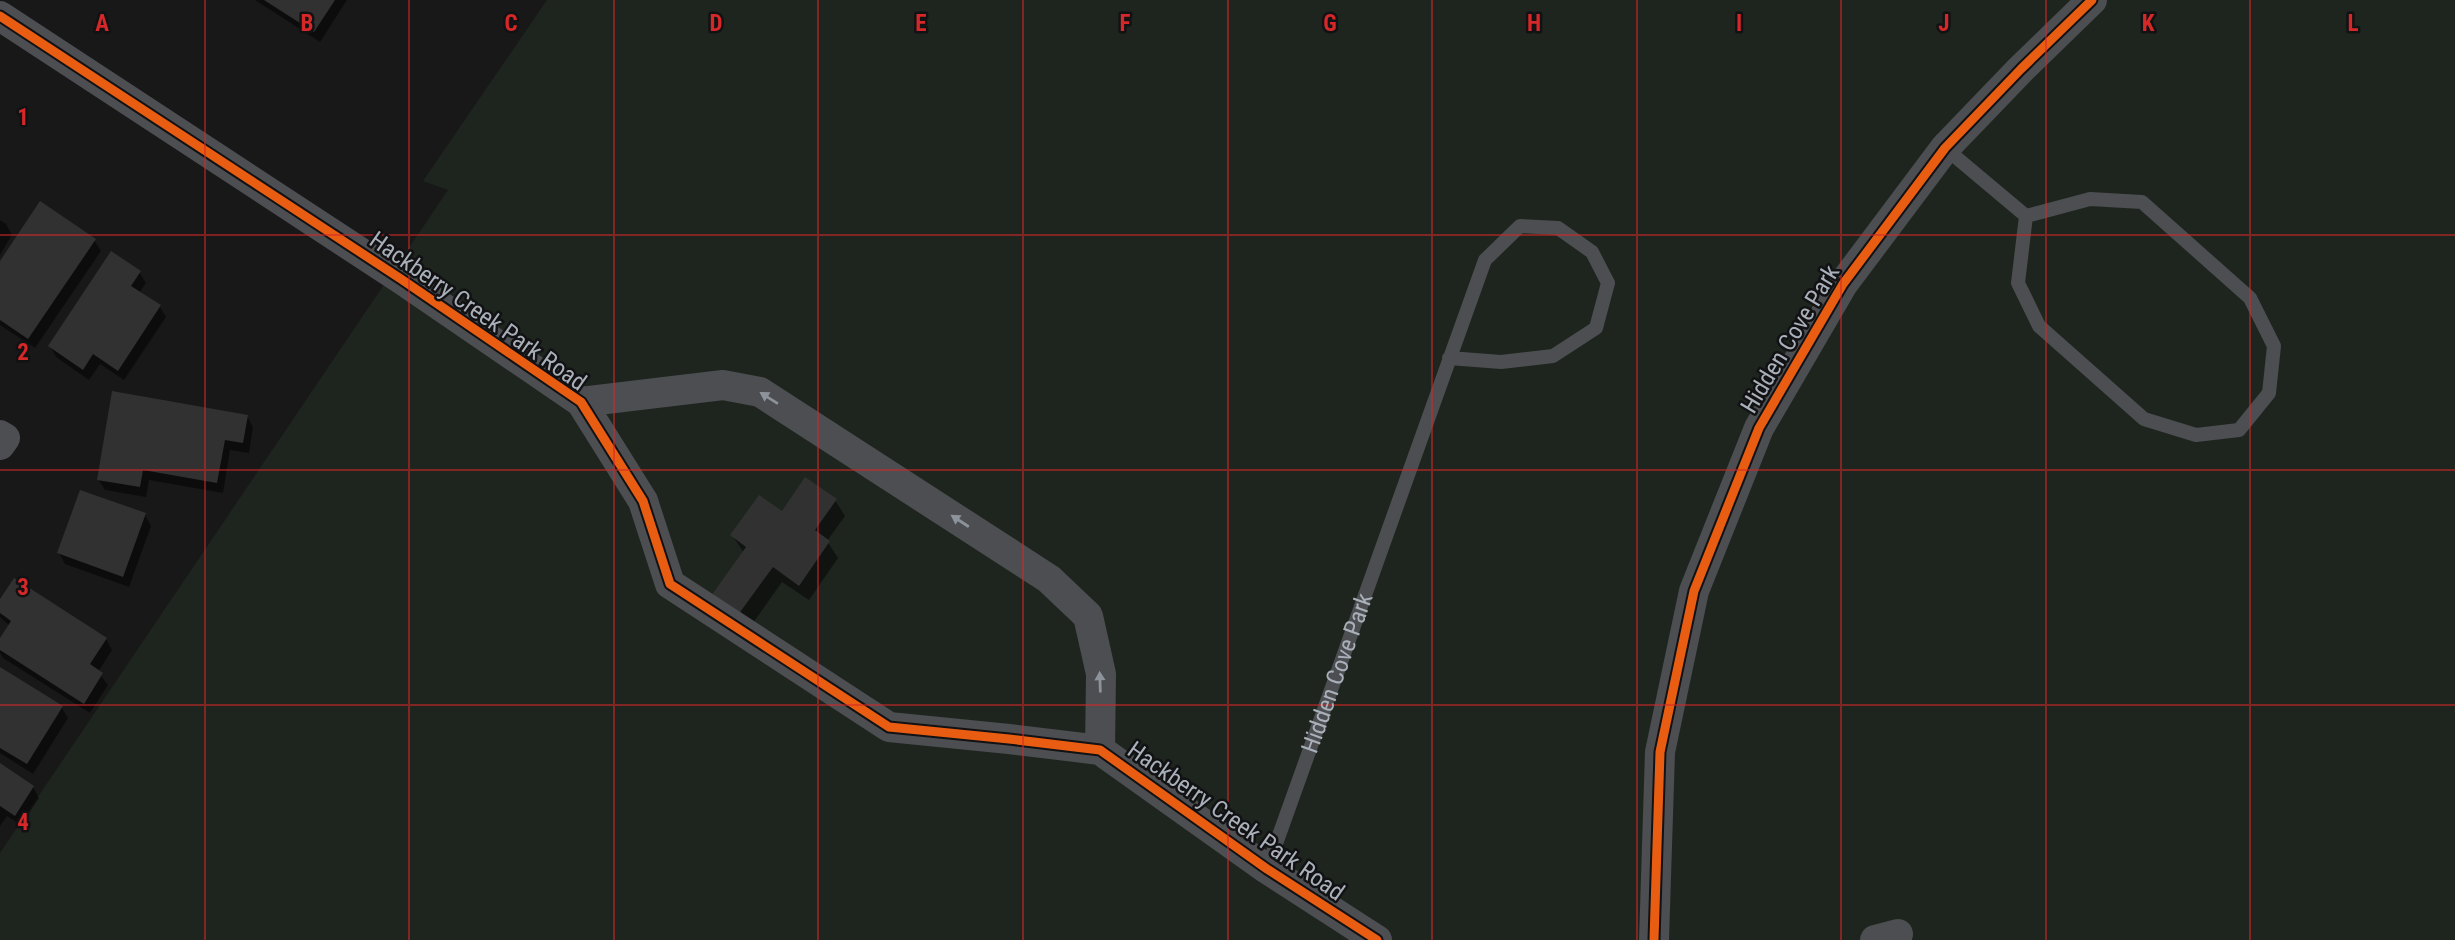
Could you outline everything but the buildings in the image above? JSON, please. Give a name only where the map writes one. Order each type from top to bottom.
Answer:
[{"type":"street","name":"Hidden Cove Park","points":[[1654,940],[1660,752],[1694,591],[1759,428],[1843,284],[1945,148],[2092,0]]},
{"type":"street","name":"Hackberry Creek Park Road","points":[[0,16],[401,279],[581,402],[643,501],[670,584],[889,727],[1100,751],[1267,869],[1377,940]]},
{"type":"street","name":"Hackberry Creek Park Road","points":[[581,402],[723,386],[760,392],[1049,579],[1088,616],[1101,674],[1100,751]]},
{"type":"lane","points":[[1945,148],[2026,216]]},
{"type":"lane","points":[[2090,199],[2142,202],[2250,298],[2274,346],[2269,393],[2239,430],[2196,435],[2144,419],[2039,326],[2018,283],[2026,216],[2090,199]]},
{"type":"lane","name":"Hidden Cove Park","points":[[1267,869],[1449,358],[1485,260],[1520,226],[1558,228],[1592,252],[1608,283],[1596,328],[1553,356],[1501,362],[1449,358]]},
{"type":"shaded area","points":[[547,0],[2455,0],[2455,940],[0,940],[0,853],[448,190],[423,181]]},
{"type":"cycle path","points":[[1654,940],[1660,752],[1694,591],[1759,428],[1843,284],[1945,148],[2092,0]]},
{"type":"cycle path","points":[[0,16],[401,279],[581,402],[643,501],[670,584],[889,727],[1100,750],[1267,869],[1377,940]]}]
